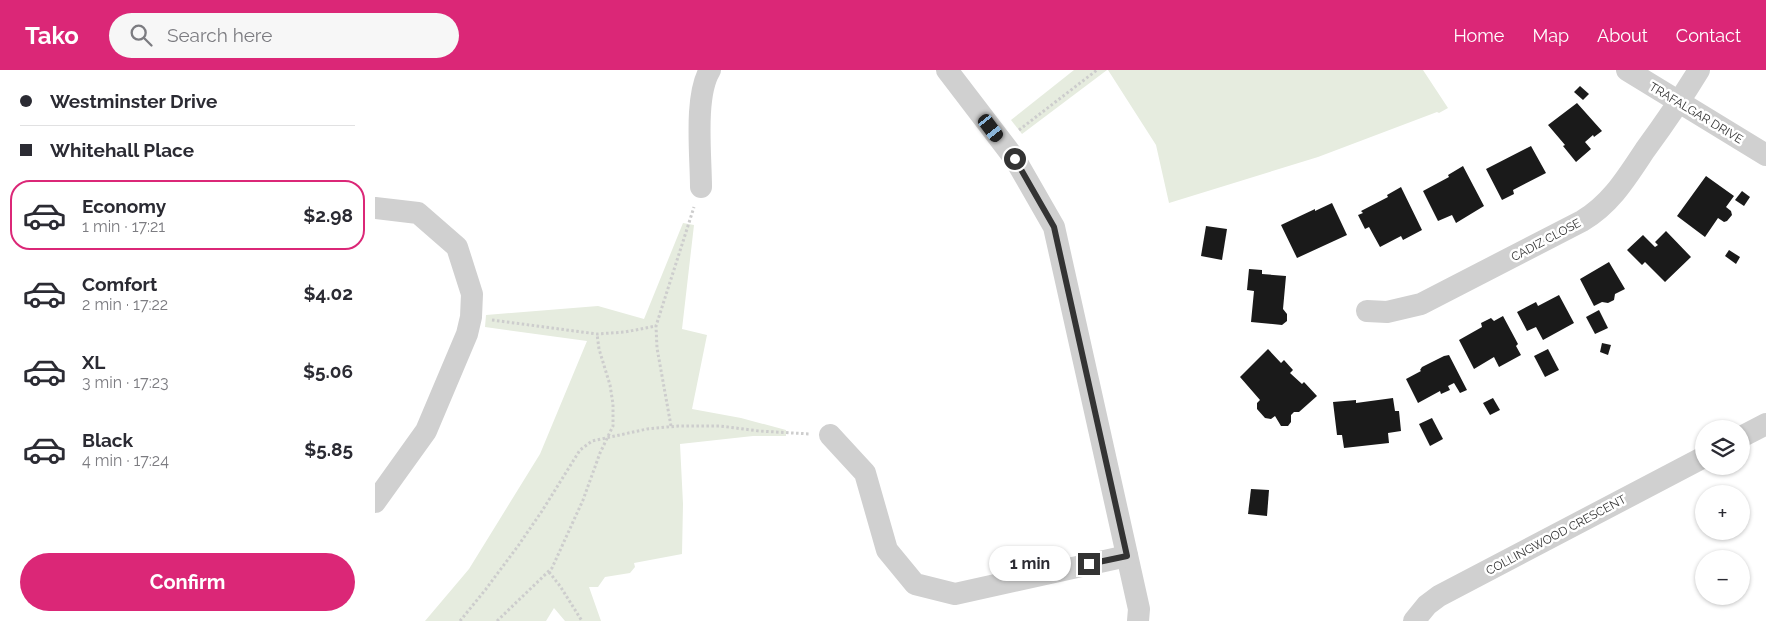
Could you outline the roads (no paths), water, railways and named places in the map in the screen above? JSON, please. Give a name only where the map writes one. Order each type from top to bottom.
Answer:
[{"type":"street","points":[[701,187],[700,104],[703,85],[710,70]]},
{"type":"street","points":[[947,70],[1015,159],[1054,227],[1139,609],[1138,621]]},
{"type":"street","name":"TRAFALGAR DRIVE","points":[[1627,70],[1766,155]]},
{"type":"street","name":"CADIZ CLOSE","points":[[1367,311],[1387,312],[1421,304],[1591,216],[1614,195],[1699,70]]},
{"type":"street","points":[[375,208],[418,213],[457,247],[472,294],[471,317],[467,334],[426,431],[375,502]]},
{"type":"street","points":[[1750,432],[1766,424]]},
{"type":"street","points":[[830,435],[865,473],[887,550],[915,584],[955,594],[1127,556]]},
{"type":"street","name":"COLLINGWOOD CRESCENT","points":[[1414,621],[1427,605],[1439,596],[1695,462]]}]
